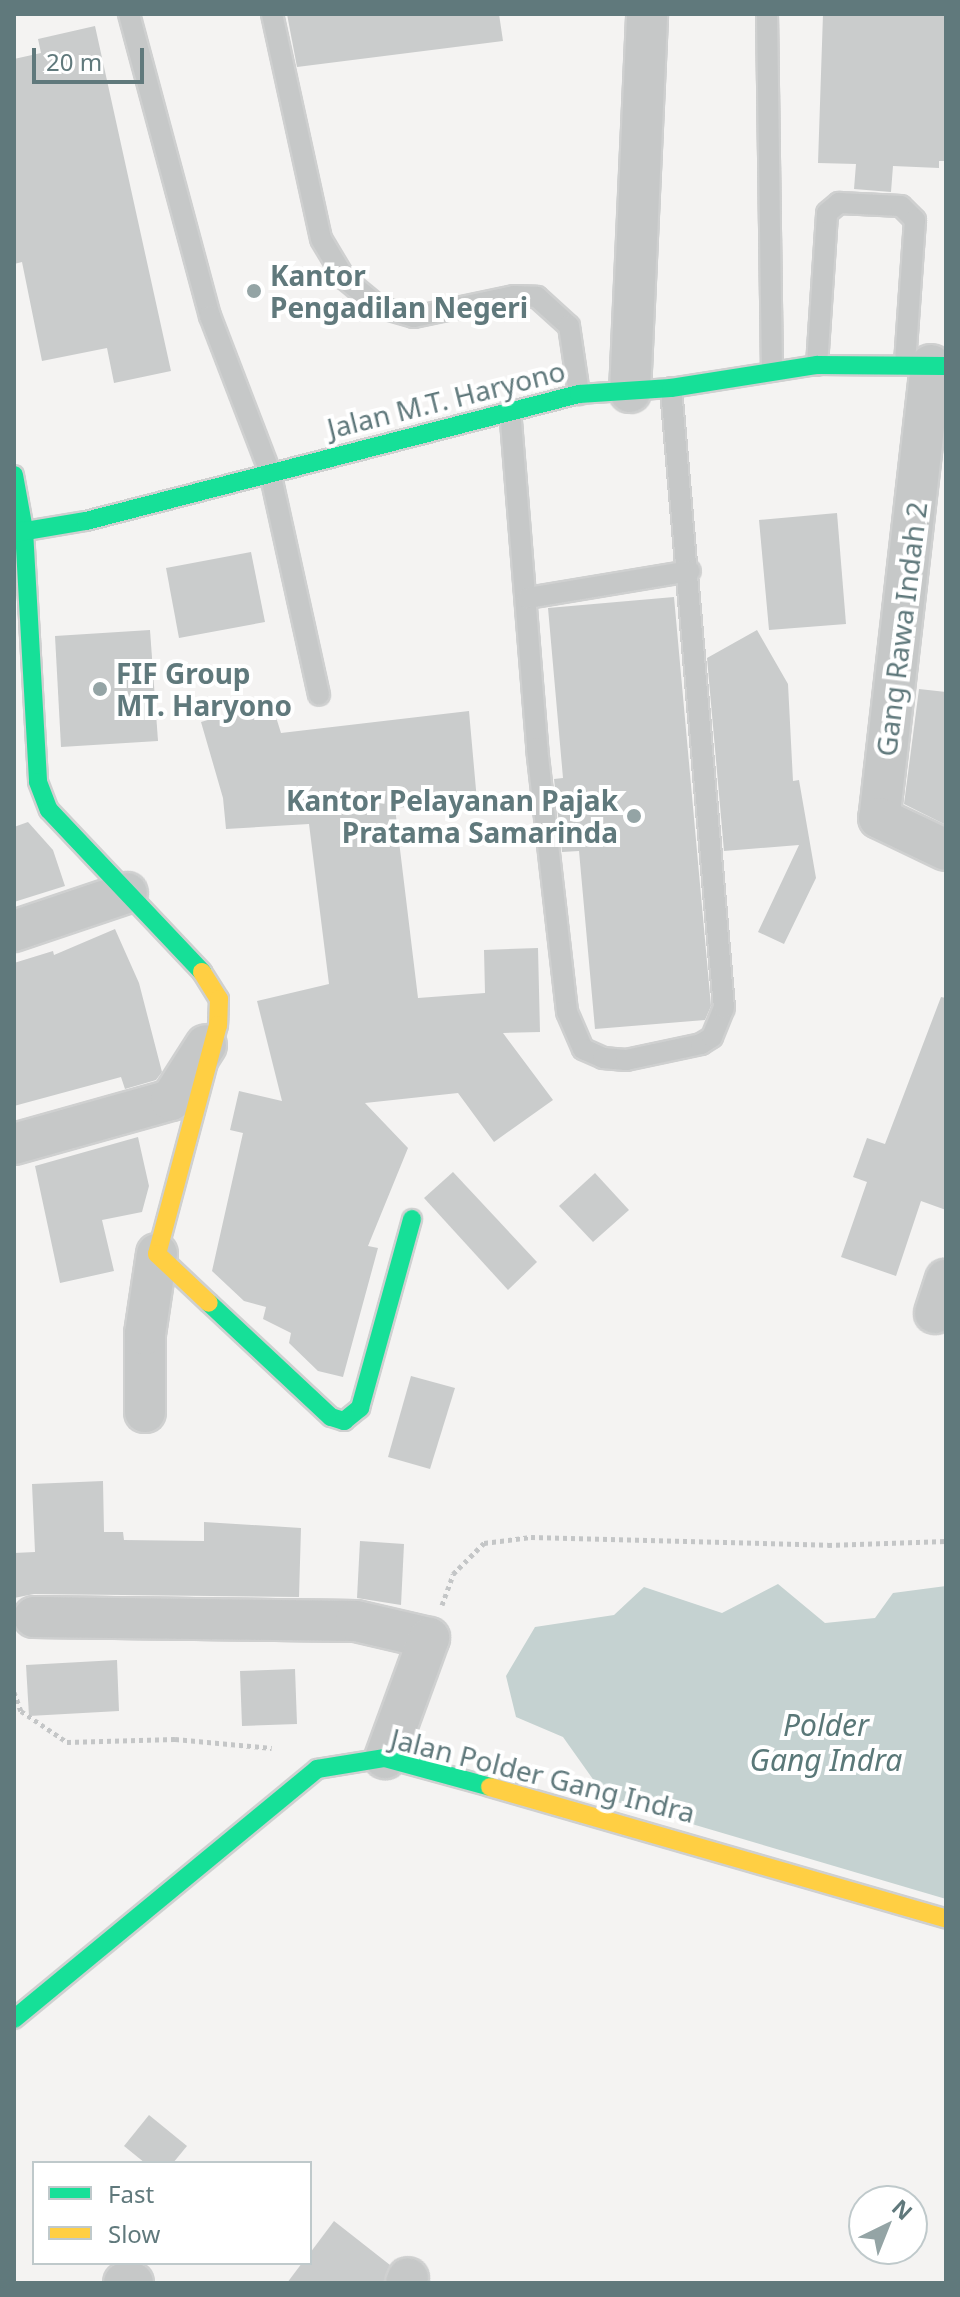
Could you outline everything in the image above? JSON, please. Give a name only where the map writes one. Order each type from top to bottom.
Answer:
[{"type":"street","points":[[630,392],[647,14]]},
{"type":"street","name":"Jalan M.T. Haryono","points":[[19,532],[86,521],[510,408],[579,394],[671,388],[817,365],[928,365]]},
{"type":"street","name":"Gang Rawa Indah 2","points":[[928,365],[879,818],[893,829],[946,850]]},
{"type":"street","points":[[14,475],[38,782],[49,810],[209,980],[219,999],[218,1025],[157,1254],[145,1334],[145,1412]]},
{"type":"street","points":[[14,931],[127,893]]},
{"type":"street","points":[[14,1144],[171,1100],[218,1025]]},
{"type":"street","points":[[157,1254],[331,1417],[344,1421],[360,1408],[412,1219]]},
{"type":"street","points":[[34,1617],[343,1620],[429,1638],[385,1758]]},
{"type":"street","name":"Jalan Polder Gang Indra","points":[[14,2019],[300,1779],[317,1769],[385,1758],[736,1854],[946,1919]]},
{"type":"lane","points":[[129,14],[210,316],[270,472],[319,695]]},
{"type":"lane","points":[[272,14],[321,239],[345,279],[379,307],[414,317],[514,296],[537,297],[569,326],[579,394]]},
{"type":"lane","points":[[767,14],[772,370]]},
{"type":"lane","points":[[817,365],[827,213],[839,203],[901,206],[915,220],[928,365]]},
{"type":"lane","points":[[510,408],[528,598],[537,748],[570,1023],[583,1049],[603,1058],[626,1060],[701,1044],[712,1037],[724,1008],[690,571],[671,388]]},
{"type":"lane","points":[[528,598],[690,571]]},
{"type":"path","points":[[429,1638],[453,1574],[484,1543],[531,1537],[828,1545],[946,1541]]},
{"type":"path","points":[[14,1692],[21,1711],[67,1742],[175,1739],[275,1749]]},
{"type":"water","name":"Polder Gang Indra","points":[[778,1584],[825,1623],[875,1618],[893,1593],[946,1586],[946,1899],[607,1799],[563,1737],[516,1717],[506,1676],[535,1627],[614,1615],[644,1587],[722,1613]]},
{"type":"building","points":[[287,14],[499,14],[503,41],[297,67]]},
{"type":"building","points":[[823,14],[946,14],[946,161],[939,161],[939,168],[893,166],[891,192],[854,189],[856,164],[818,163]]},
{"type":"building","points":[[95,26],[171,371],[114,383],[107,348],[42,361],[22,262],[14,264],[14,59],[41,53],[38,39]]},
{"type":"building","points":[[837,513],[846,624],[769,630],[759,520]]},
{"type":"building","points":[[251,552],[265,622],[179,638],[166,568]]},
{"type":"building","name":"Kantor Pelayanan Pajak Pratama Samarinda","points":[[674,597],[711,1006],[705,1020],[595,1029],[579,851],[562,852],[554,779],[563,778],[548,608]]},
{"type":"building","name":"FIF Group MT. Haryono","points":[[150,630],[158,741],[61,747],[55,636]]},
{"type":"building","points":[[757,630],[788,684],[793,781],[799,780],[816,878],[784,944],[758,932],[799,845],[724,851],[707,658]]},
{"type":"building","points":[[919,689],[946,692],[946,825],[904,804]]},
{"type":"building","points":[[271,701],[281,733],[469,711],[477,801],[395,808],[418,998],[485,993],[484,950],[538,948],[540,1032],[503,1033],[553,1100],[494,1142],[458,1093],[365,1103],[408,1148],[368,1246],[378,1248],[343,1377],[318,1371],[289,1343],[291,1333],[263,1319],[266,1307],[244,1301],[212,1271],[243,1133],[230,1130],[239,1091],[282,1101],[257,1001],[329,984],[309,824],[226,829],[223,798],[201,722]]},
{"type":"building","points":[[28,822],[53,850],[65,886],[14,902],[14,827]]},
{"type":"building","points":[[115,929],[139,983],[162,1072],[156,1080],[125,1089],[121,1077],[14,1106],[14,963],[53,951],[54,955]]},
{"type":"building","points":[[941,997],[946,998],[946,1210],[921,1201],[896,1276],[841,1257],[867,1182],[853,1177],[867,1138],[885,1144]]},
{"type":"building","points":[[138,1137],[149,1186],[142,1212],[102,1220],[114,1271],[60,1283],[35,1166]]},
{"type":"building","points":[[453,1172],[537,1262],[508,1290],[424,1198]]},
{"type":"building","points":[[595,1173],[629,1210],[593,1242],[559,1206]]},
{"type":"building","points":[[411,1376],[455,1388],[430,1469],[388,1457]]},
{"type":"building","points":[[103,1481],[104,1532],[123,1532],[124,1540],[204,1541],[204,1522],[301,1528],[299,1597],[34,1594],[14,1598],[14,1553],[35,1552],[32,1484]]},
{"type":"building","points":[[360,1541],[404,1544],[401,1605],[357,1598]]},
{"type":"building","points":[[117,1660],[119,1711],[29,1716],[26,1665]]},
{"type":"building","points":[[295,1669],[297,1724],[242,1726],[240,1671]]},
{"type":"building","points":[[149,2115],[187,2146],[175,2161],[143,2161],[124,2146]]},
{"type":"building","points":[[334,2221],[390,2265],[384,2283],[287,2283],[300,2265],[312,2265],[312,2250]]},
{"type":"traffic: fast","points":[[14,533],[86,521],[579,394],[671,388],[817,365],[946,366]]},
{"type":"traffic: fast","points":[[14,475],[24,530],[38,782],[49,810],[202,972]]},
{"type":"traffic: fast","points":[[209,1303],[331,1417],[344,1421],[360,1408],[412,1219]]},
{"type":"traffic: fast","points":[[14,2019],[317,1769],[385,1758],[490,1787]]},
{"type":"traffic: slow","points":[[202,972],[219,999],[218,1025],[157,1254],[209,1303]]},
{"type":"traffic: slow","points":[[490,1787],[946,1919]]},
{"type":"place","name":"Kantor Pengadilan Negeri","points":[[254,291]]},
{"type":"place","name":"FIF Group MT. Haryono","points":[[100,689]]},
{"type":"place","name":"Kantor Pelayanan Pajak Pratama Samarinda","points":[[634,816]]}]
